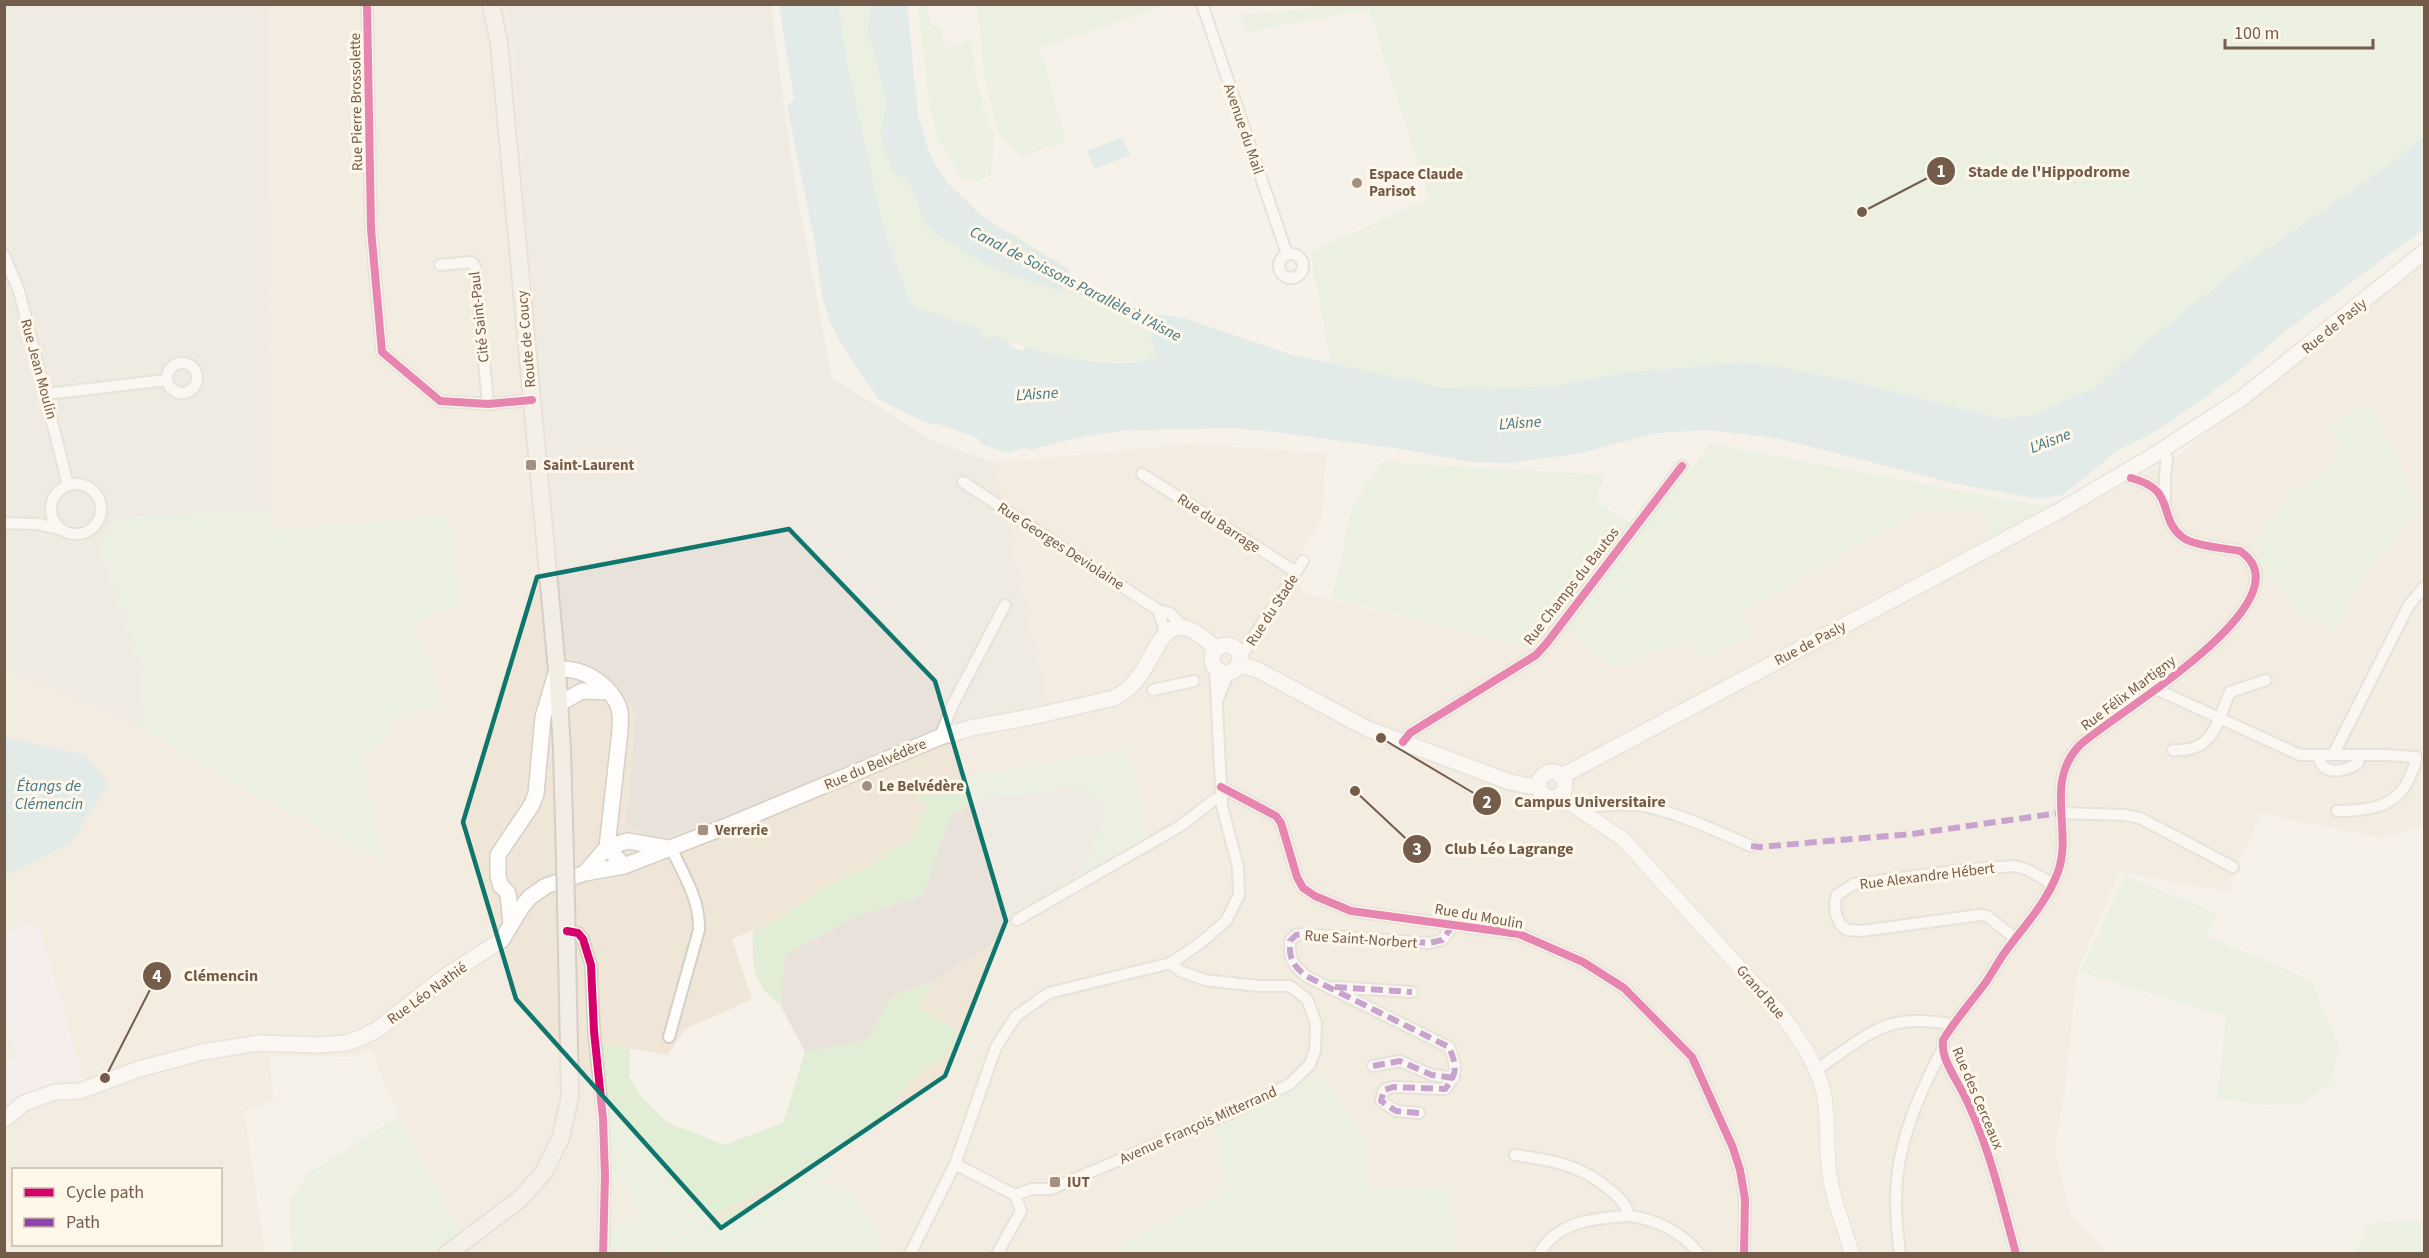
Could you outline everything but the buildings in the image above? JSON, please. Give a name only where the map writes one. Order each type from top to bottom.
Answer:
[{"type":"main road","name":"Route de Coucy","points":[[491,4],[500,43]]},
{"type":"main road","name":"Route de Coucy","points":[[447,1254],[520,1199],[551,1162],[564,1127],[570,1096],[565,859],[557,670],[500,43],[500,4]]},
{"type":"main road","name":"Rue de Pasly","points":[[2059,511],[2105,492],[2168,457],[2206,430],[2242,398],[2424,252]]},
{"type":"main road","name":"Rue de Pasly","points":[[1562,776],[2059,511],[2151,457],[2242,398]]},
{"type":"main road","points":[[1166,634],[1176,628],[1184,628]]},
{"type":"main road","name":"Rue Georges Deviolaine","points":[[1184,628],[1193,629],[1216,649]]},
{"type":"main road","name":"Rue du Belvédère","points":[[530,897],[546,886],[563,879],[624,866],[671,848],[940,737],[971,728],[1114,698],[1135,683],[1157,643],[1166,634]]},
{"type":"main road","points":[[1230,665],[1238,653],[1231,646],[1220,646],[1216,649],[1212,660],[1230,665],[1258,670],[1368,729],[1510,782],[1529,786],[1539,785]]},
{"type":"main road","points":[[530,897],[508,893],[501,886],[498,876],[498,855],[531,806],[536,794],[543,717],[557,670],[574,670],[587,675],[609,692],[621,714],[607,847],[624,866]]},
{"type":"main road","points":[[559,704],[582,691],[609,692]]},
{"type":"main road","points":[[1549,772],[1562,776],[1564,789],[1559,796],[1546,796],[1539,785],[1541,777],[1549,772]]},
{"type":"main road","points":[[610,807],[628,841],[624,866]]},
{"type":"main road","points":[[585,873],[607,847],[628,841],[671,848]]},
{"type":"main road","points":[[508,893],[512,924]]},
{"type":"main road","name":"Rue Léo Nathié","points":[[68,1092],[80,1091],[139,1069],[203,1052],[259,1043],[320,1045],[345,1043],[361,1038],[378,1029],[447,975],[502,940],[530,897]]},
{"type":"street","name":"Rue Pierre Brossolette","points":[[367,4],[371,229],[382,352],[440,401],[489,404]]},
{"type":"street","name":"Avenue du Mail","points":[[1202,4],[1287,254]]},
{"type":"street","name":"Rue Jean Moulin","points":[[4,255],[19,291],[68,485]]},
{"type":"street","name":"Cité Saint-Paul","points":[[440,265],[471,262],[475,266],[489,404]]},
{"type":"street","points":[[46,394],[167,380]]},
{"type":"street","points":[[489,404],[532,400]]},
{"type":"street","name":"Rue Félix Martigny","points":[[2165,502],[2164,476],[2168,457]]},
{"type":"street","name":"Rue Champs du Bautos","points":[[1403,742],[1410,733],[1536,655],[1546,645],[1682,466]]},
{"type":"street","name":"Rue du Barrage","points":[[1142,474],[1296,572]]},
{"type":"street","name":"Rue Félix Martigny","points":[[1953,1024],[2046,898],[2053,884],[2064,849],[2060,813],[2062,779],[2078,747],[2173,679],[2237,619],[2248,605],[2254,588],[2253,564],[2247,556],[2240,551],[2182,538],[2174,528],[2165,502],[2157,490],[2144,481],[2132,478]]},
{"type":"street","name":"Rue Georges Deviolaine","points":[[963,482],[1158,610],[1170,613],[1184,628]]},
{"type":"street","points":[[4,523],[38,524],[67,533],[83,533],[96,524],[100,517],[100,501],[96,494],[83,485],[68,485],[61,489],[52,500],[51,514],[60,529]]},
{"type":"street","points":[[38,524],[51,514]]},
{"type":"street","name":"Rue du Stade","points":[[1230,665],[1303,561]]},
{"type":"street","points":[[2334,755],[2409,605],[2424,587]]},
{"type":"street","points":[[940,737],[952,705],[1005,605]]},
{"type":"street","points":[[1158,610],[1166,634]]},
{"type":"street","points":[[910,1254],[955,1164],[996,1047],[1016,1016],[1049,993],[1171,963],[1199,944],[1226,921],[1239,895],[1238,867],[1221,792],[1218,698],[1214,687],[1230,665]]},
{"type":"street","points":[[2173,750],[2188,751],[2213,735],[2230,692],[2266,680]]},
{"type":"street","points":[[1153,690],[1194,681]]},
{"type":"street","points":[[2158,690],[2300,755],[2420,755],[2406,787],[2388,804],[2362,811],[2337,811]]},
{"type":"street","points":[[2319,755],[2319,764],[2335,772],[2351,768],[2358,763],[2359,755]]},
{"type":"street","points":[[1017,920],[1182,825],[1221,792]]},
{"type":"street","name":"Rue du Moulin","points":[[1221,792],[1268,810],[1276,816],[1281,823],[1297,877],[1303,888],[1315,896],[1352,911],[1519,934],[1583,962],[1624,988],[1692,1057],[1733,1148],[1740,1170],[1745,1199],[1744,1254]]},
{"type":"street","name":"Grand Rue","points":[[1559,796],[1623,839],[1800,1038],[1816,1070],[1823,1092],[1831,1182],[1852,1254]]},
{"type":"street","points":[[1580,808],[1616,804],[1639,805],[1698,824],[1751,846]]},
{"type":"street","points":[[2060,813],[2125,815],[2140,819],[2233,867]]},
{"type":"street","points":[[669,1037],[699,930],[699,913],[694,894],[671,848]]},
{"type":"street","name":"Rue Alexandre Hébert","points":[[2016,939],[1987,916],[1980,915],[1861,931],[1846,930],[1840,924],[1835,904],[1837,896],[1854,884],[1970,869],[2015,866],[2028,870],[2053,884]]},
{"type":"street","name":"Rue Saint-Norbert","points":[[1454,1078],[1455,1059],[1449,1047],[1306,976],[1295,968],[1290,959],[1290,941],[1296,935],[1303,934],[1429,944],[1442,940],[1455,924]]},
{"type":"street","points":[[567,931],[578,933],[583,939],[591,965],[606,1176],[603,1254]]},
{"type":"street","name":"Avenue François Mitterrand","points":[[1015,1195],[1032,1189],[1051,1189],[1237,1110],[1290,1084],[1310,1064],[1315,1050],[1316,1023],[1307,999],[1290,986],[1258,986],[1205,980],[1180,972],[1171,963]]},
{"type":"street","name":"Rue Saint-Norbert","points":[[1327,986],[1412,993]]},
{"type":"street","points":[[1816,1070],[1879,1028],[1917,1021],[1953,1024]]},
{"type":"street","name":"Rue des Cerceaux","points":[[1953,1024],[1943,1040],[1941,1052],[1964,1095],[1987,1151],[2016,1254]]},
{"type":"street","points":[[1900,1254],[1896,1201],[1903,1143],[1924,1083],[1941,1052]]},
{"type":"street","points":[[1373,1066],[1400,1061],[1432,1075],[1454,1078]]},
{"type":"street","points":[[1419,1113],[1396,1111],[1382,1101],[1384,1090],[1393,1088],[1444,1089],[1454,1078]]},
{"type":"street","points":[[1515,1155],[1555,1161],[1590,1175],[1621,1199],[1629,1216]]},
{"type":"street","points":[[955,1164],[1015,1195],[1021,1212],[997,1254]]},
{"type":"street","points":[[1539,1254],[1551,1238],[1563,1229],[1602,1218],[1629,1216],[1645,1218],[1669,1228],[1683,1237],[1699,1254]]},
{"type":"highlighted area","points":[[789,529],[935,681],[1006,921],[945,1076],[721,1228],[516,999],[463,822],[537,577]]},
{"type":"shaded area","points":[[4,5],[267,5],[269,509],[115,518],[99,546],[143,674],[140,725],[5,669]]},
{"type":"shaded area","points":[[267,5],[509,5],[544,418],[558,645],[636,711],[626,822],[1047,699],[995,463],[1189,444],[1326,453],[1322,519],[1289,573],[1307,594],[1542,650],[1565,625],[1609,667],[1687,641],[1917,511],[1979,510],[1995,540],[2074,510],[2173,460],[2424,256],[2424,825],[2380,838],[2260,813],[2228,892],[2119,872],[2077,972],[2066,1082],[2055,1151],[2071,1216],[2108,1253],[1455,1253],[1448,1188],[1366,1189],[1368,1144],[1229,1190],[1107,1253],[651,1253],[657,1246],[870,1134],[916,1075],[971,1039],[918,1008],[932,982],[992,944],[1025,908],[1146,837],[1127,748],[910,789],[928,805],[910,841],[890,850],[872,866],[828,885],[775,922],[732,939],[752,999],[684,1030],[668,1055],[600,1044],[611,1177],[623,1176],[642,1217],[612,1229],[611,1253],[432,1253],[460,1234],[398,1116],[371,1050],[349,1057],[269,1056],[274,1101],[244,1110],[265,1253],[5,1253],[5,875],[10,872],[86,755],[5,737],[4,669],[140,725],[247,791],[381,859],[361,755],[385,742],[393,717],[440,705],[415,623],[451,516],[275,530],[269,509]]},
{"type":"shaded area","points":[[509,5],[771,5],[793,172],[832,378],[935,442],[995,463],[1047,699],[897,765],[651,841],[626,822],[636,711],[558,645],[544,418]]},
{"type":"shaded area","points":[[1077,784],[1101,804],[1100,834],[1087,862],[1073,880],[1025,908],[992,944],[932,982],[892,996],[867,1040],[805,1052],[781,1006],[785,955],[855,917],[923,895],[951,814],[992,795],[1047,794]]},
{"type":"shaded area","points":[[28,924],[40,929],[85,1082],[10,1110],[5,1095],[4,1068],[9,1066],[8,1060],[16,1057],[5,1025],[5,934]]},
{"type":"green space","points":[[977,4],[1168,5],[1040,48],[1066,141],[1021,157],[998,131],[984,72]]},
{"type":"green space","points":[[1313,4],[2424,5],[2424,135],[2389,165],[2240,267],[2129,356],[2095,388],[2032,415],[2006,418],[1990,416],[1866,384],[1772,365],[1740,363],[1628,372],[1553,386],[1474,389],[1415,383],[1331,364],[1310,252],[1429,199],[1369,9],[1247,32],[1239,15],[1314,8]]},
{"type":"green space","points":[[839,5],[870,5],[868,33],[887,103],[880,136],[891,169],[906,181],[915,194],[923,222],[934,233],[991,268],[1059,292],[1063,287],[1153,329],[1156,357],[1138,361],[1103,361],[1055,355],[993,335],[991,339],[982,336],[984,332],[918,308],[910,302],[884,229],[845,53]]},
{"type":"green space","points":[[918,5],[927,5],[932,25],[941,28],[945,48],[970,41],[984,113],[994,138],[991,175],[979,182],[962,178],[936,136],[928,95]]},
{"type":"green space","points":[[2371,403],[2420,509],[2362,576],[2336,630],[2301,612],[2264,568],[2254,545],[2289,493],[2328,472],[2340,446],[2329,426]]},
{"type":"green space","points":[[1710,444],[2031,504],[2057,506],[1993,536],[1979,510],[1917,511],[1741,612],[1751,635],[1700,659],[1687,641],[1609,667],[1565,625],[1669,492],[1683,480]]},
{"type":"green space","points":[[1381,462],[1604,475],[1596,501],[1632,524],[1538,649],[1332,598],[1352,508]]},
{"type":"green space","points":[[269,509],[275,530],[451,515],[458,604],[415,623],[441,705],[393,717],[385,742],[361,755],[382,860],[247,791],[140,725],[143,674],[99,545],[115,518]]},
{"type":"green space","points":[[1128,748],[1146,836],[1073,880],[1086,862],[1094,845],[1101,804],[1077,784],[1047,794],[992,795],[951,814],[923,895],[855,917],[785,955],[781,1006],[764,990],[755,972],[753,930],[775,922],[828,885],[872,866],[890,850],[910,841],[928,805],[909,788]]},
{"type":"green space","points":[[2125,876],[2217,913],[2206,936],[2311,980],[2340,1049],[2330,1083],[2305,1103],[2264,1105],[2217,1098],[2226,1016],[2080,972]]},
{"type":"green space","points":[[932,982],[918,1008],[972,1039],[916,1075],[870,1134],[657,1246],[651,1254],[611,1253],[612,1229],[642,1217],[624,1176],[610,1177],[599,1044],[630,1049],[629,1077],[641,1096],[667,1122],[724,1145],[783,1123],[805,1052],[867,1040],[892,996]]},
{"type":"green space","points":[[1320,1073],[1368,1144],[1366,1189],[1448,1188],[1455,1253],[1107,1254],[1229,1190],[1214,1126]]},
{"type":"green space","points":[[398,1116],[460,1234],[432,1253],[292,1253],[289,1199],[308,1174]]},
{"type":"green space","points":[[826,1166],[832,1176],[818,1182],[846,1192],[860,1203],[870,1218],[880,1253],[659,1253],[672,1242]]},
{"type":"green space","points":[[2424,1220],[2424,1253],[2356,1253],[2369,1223]]},
{"type":"water","points":[[779,5],[839,5],[845,53],[884,229],[910,302],[918,308],[984,331],[982,336],[991,339],[993,335],[1011,343],[1010,347],[1023,351],[1025,347],[1091,361],[1125,363],[1156,357],[1154,344],[1150,339],[1153,329],[1063,287],[1060,292],[993,269],[934,233],[923,222],[915,194],[906,181],[891,169],[880,136],[887,103],[868,33],[870,5],[907,5],[918,115],[929,152],[947,182],[982,216],[1069,269],[1069,276],[1155,317],[1157,314],[1184,318],[1289,354],[1439,387],[1474,389],[1553,386],[1628,372],[1739,363],[1772,365],[1860,383],[1990,416],[2006,418],[2032,415],[2095,388],[2129,356],[2240,267],[2389,165],[2424,135],[2424,229],[2283,333],[2229,380],[2158,430],[2117,451],[2063,495],[2039,499],[1957,484],[1776,438],[1709,430],[1657,433],[1576,454],[1510,463],[1470,462],[1408,450],[1233,428],[1128,430],[1081,437],[1031,450],[1024,448],[1008,453],[983,445],[976,437],[935,423],[932,425],[879,400],[831,325],[822,296],[815,244],[787,106],[794,99]]},
{"type":"water","points":[[1123,137],[1130,155],[1094,169],[1087,151]]},
{"type":"water","name":"Étangs de Clémencin","points":[[5,737],[86,755],[108,784],[70,844],[5,875]]},
{"type":"marked path","points":[[1751,846],[1912,834],[2059,813]]},
{"type":"marked path","points":[[1419,1113],[1396,1111],[1381,1101],[1384,1090],[1393,1087],[1445,1089],[1455,1069],[1449,1047],[1306,976],[1292,961],[1290,941],[1296,935],[1303,934],[1429,943],[1442,940],[1454,924]]},
{"type":"marked path","points":[[1335,987],[1412,992]]},
{"type":"marked path","points":[[1373,1066],[1400,1061],[1432,1075],[1454,1078]]},
{"type":"cycle path","points":[[367,4],[371,229],[382,352],[440,401],[488,404],[532,400]]},
{"type":"cycle path","points":[[1403,742],[1410,733],[1536,655],[1682,466]]},
{"type":"cycle path","points":[[2016,1254],[1987,1150],[1971,1110],[1946,1060],[1943,1040],[2041,905],[2053,884],[2062,856],[2061,791],[2063,776],[2069,760],[2079,746],[2161,686],[2228,628],[2250,599],[2255,573],[2240,551],[2192,542],[2181,536],[2174,528],[2161,496],[2155,489],[2131,478]]},
{"type":"cycle path","points":[[1221,787],[1276,816],[1281,823],[1297,877],[1303,888],[1315,896],[1351,911],[1519,934],[1583,962],[1624,988],[1692,1057],[1733,1148],[1740,1170],[1745,1199],[1744,1254]]},
{"type":"cycle path","points":[[567,931],[578,933],[583,939],[591,965],[594,1031],[603,1119],[605,1176],[603,1254]]},
{"type":"place","name":"Espace Claude Parisot","points":[[1357,183]]},
{"type":"place","name":"Stade de l'Hippodrome","points":[[1862,212]]},
{"type":"place","name":"Saint-Laurent","points":[[531,465]]},
{"type":"place","name":"Campus Universitaire","points":[[1381,738]]},
{"type":"place","name":"Le Belvédère","points":[[867,786]]},
{"type":"place","name":"Club Léo Lagrange","points":[[1355,791]]},
{"type":"place","name":"Verrerie","points":[[703,830]]},
{"type":"place","name":"Clémencin","points":[[105,1078]]},
{"type":"place","name":"IUT","points":[[1055,1182]]},
{"type":"water label","name":"Canal de Soissons Parallèle à l'Aisne","points":[[1076,283]]},
{"type":"water label","name":"L'Aisne","points":[[1037,393]]},
{"type":"water label","name":"L'Aisne","points":[[1520,422]]},
{"type":"water label","name":"L'Aisne","points":[[2050,440]]}]
